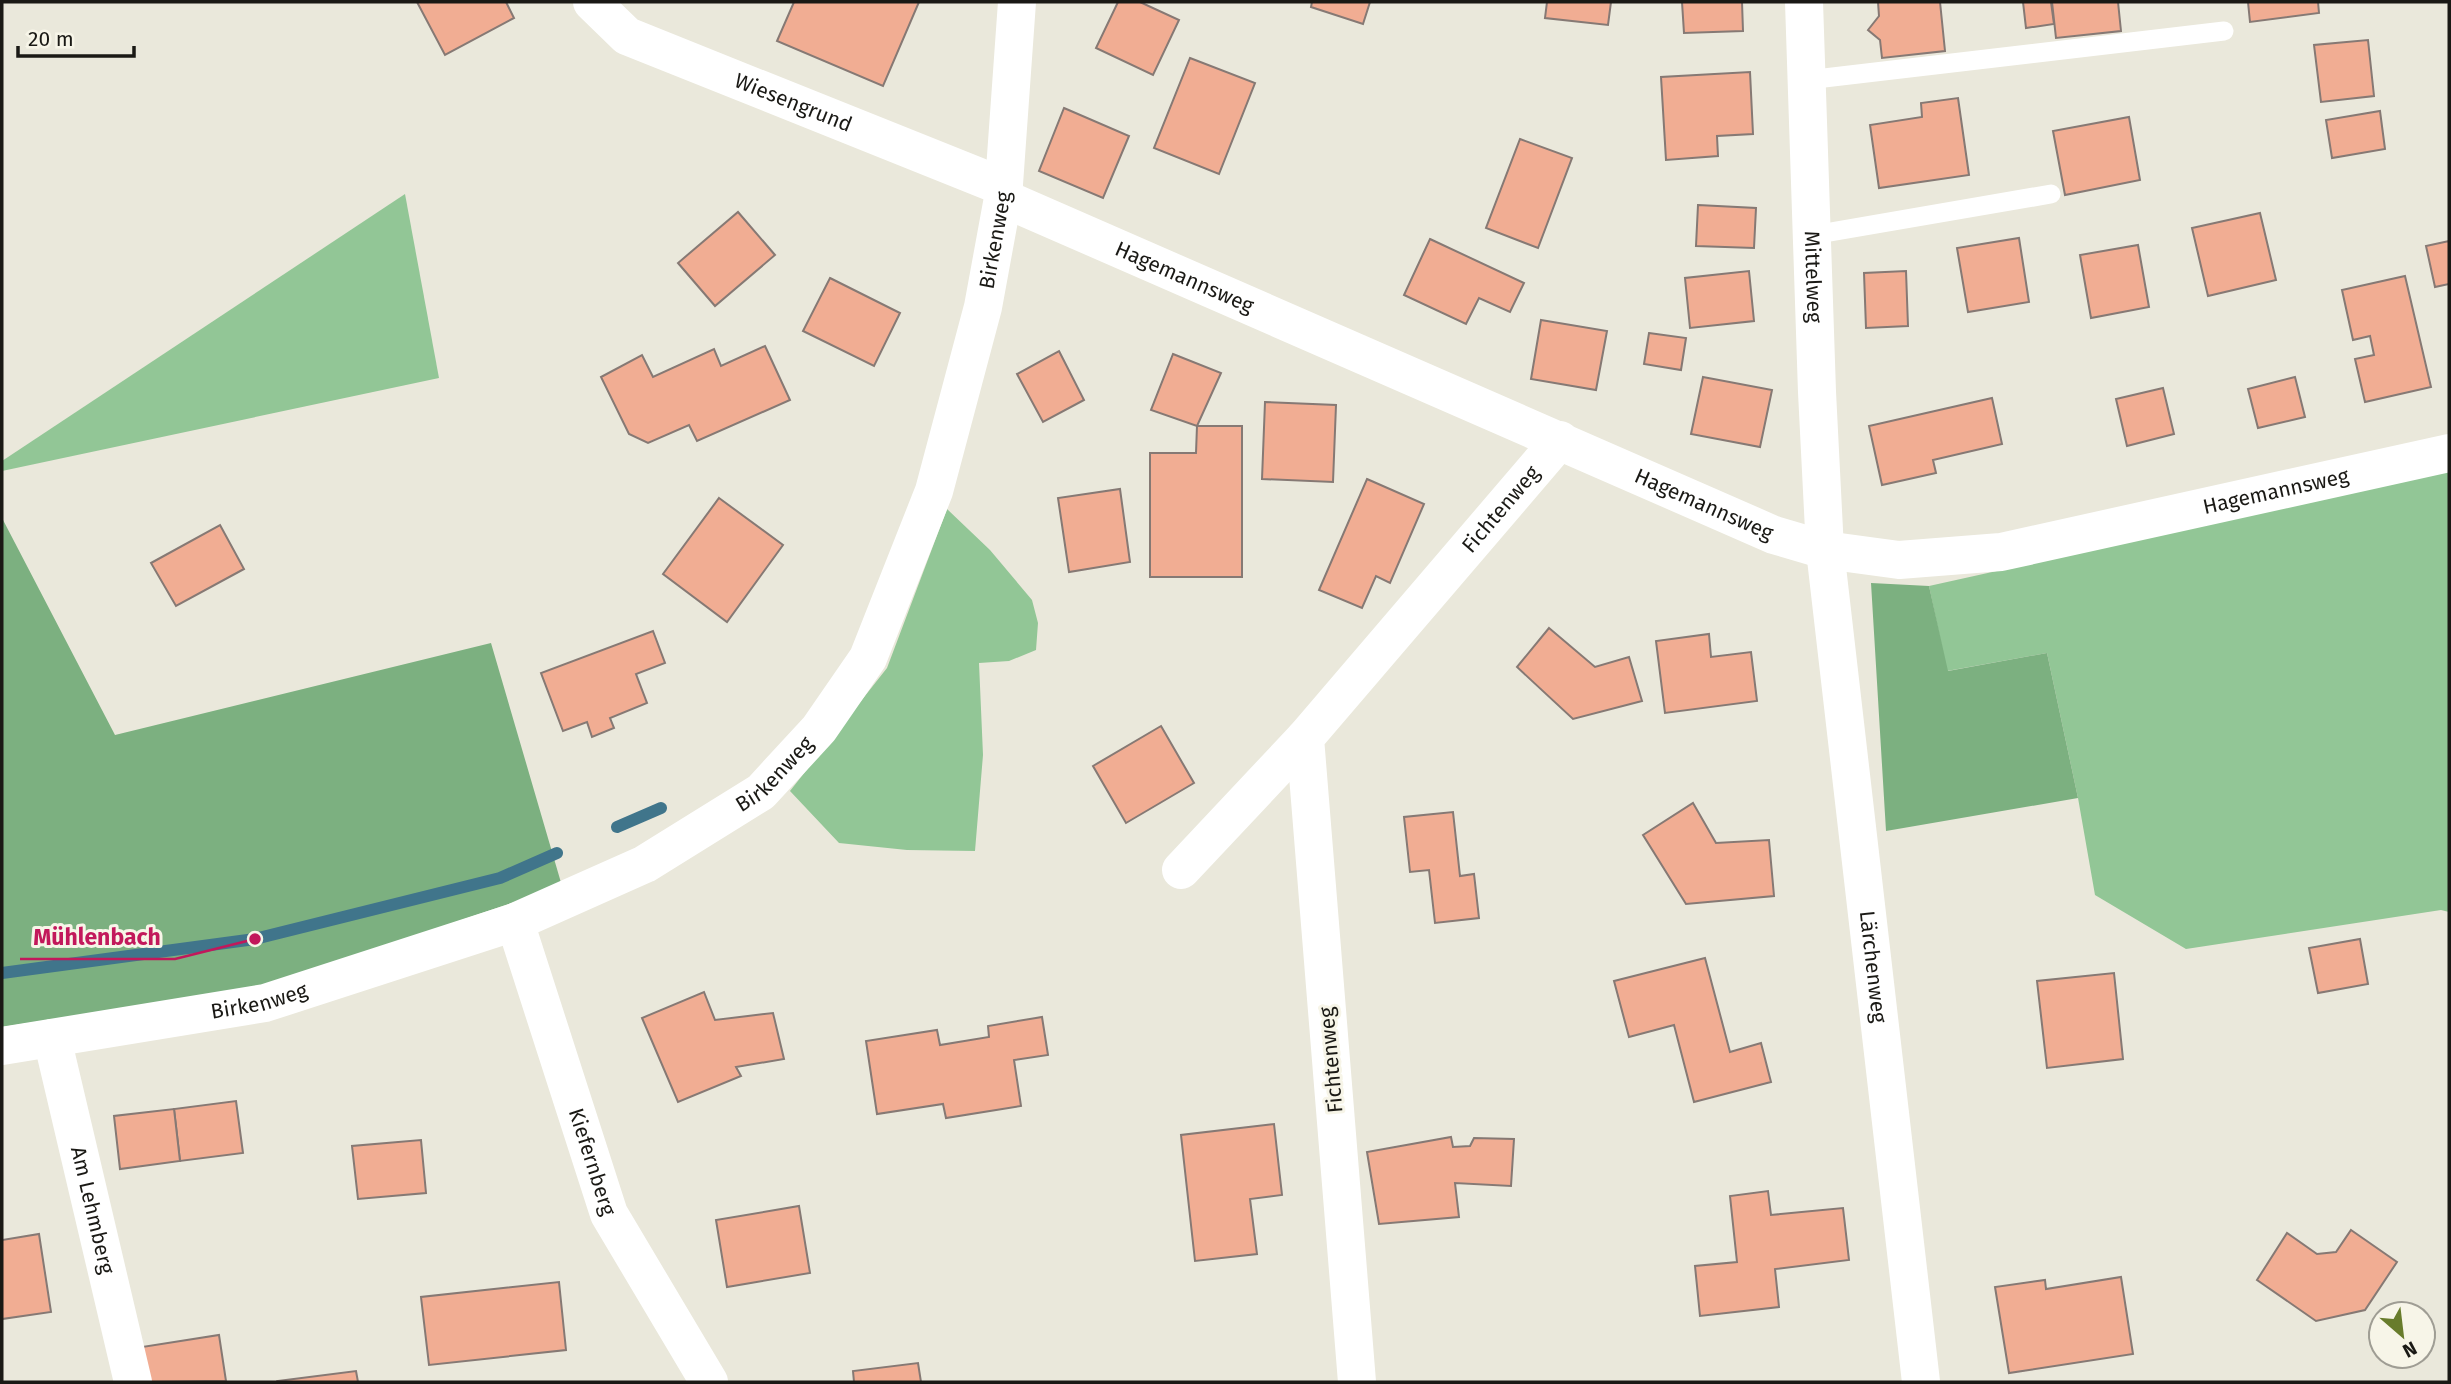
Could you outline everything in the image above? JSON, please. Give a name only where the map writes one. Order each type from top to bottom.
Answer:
[{"type":"street","name":"Wiesengrund","points":[[592,2],[627,36],[1003,193]]},
{"type":"street","name":"Birkenweg","points":[[2,1046],[265,1003],[515,922],[645,864],[761,792],[819,729],[868,658],[934,491],[983,307],[1003,193],[1017,2]]},
{"type":"street","name":"Mittelweg","points":[[1804,2],[1825,550]]},
{"type":"street","name":"Hagemannsweg","points":[[1003,193],[1774,535],[1825,550],[1899,560],[2001,552],[2449,453]]},
{"type":"street","name":"Fichtenweg","points":[[1181,870],[1305,738],[1560,440]]},
{"type":"street","name":"Lärchenweg","points":[[1825,550],[1922,1382]]},
{"type":"street","name":"Fichtenweg","points":[[1305,738],[1357,1382]]},
{"type":"street","name":"Kiefernberg","points":[[515,922],[609,1214],[709,1382]]},
{"type":"street","name":"Am Lehmberg","points":[[52,1038],[133,1382]]},
{"type":"lane","points":[[1807,80],[2224,31]]},
{"type":"lane","points":[[1813,235],[2051,194]]},
{"type":"green space","points":[[405,194],[439,378],[2,471],[2,461]]},
{"type":"green space","points":[[2449,471],[2449,912],[2441,910],[2186,949],[2095,895],[2078,798],[2047,653],[1947,671],[1929,586]]},
{"type":"green space","points":[[947,509],[990,550],[1032,600],[1038,623],[1036,650],[1009,661],[979,663],[983,755],[975,851],[907,850],[839,843],[790,791],[887,668]]},
{"type":"green space","points":[[2,518],[115,735],[491,643],[562,886],[261,988],[2,1027]]},
{"type":"green space","points":[[1871,583],[1929,586],[1948,671],[2047,653],[2078,798],[1886,831]]},
{"type":"building","points":[[417,2],[506,2],[514,18],[445,55]]},
{"type":"building","points":[[794,2],[919,2],[883,86],[777,41]]},
{"type":"building","points":[[1118,2],[1140,2],[1179,20],[1153,75],[1096,48]]},
{"type":"building","points":[[1312,2],[1370,2],[1363,24],[1311,7]]},
{"type":"building","points":[[1547,2],[1611,2],[1608,25],[1545,18]]},
{"type":"building","points":[[1682,2],[1742,2],[1743,31],[1684,33]]},
{"type":"building","points":[[1878,2],[1940,2],[1945,51],[1882,58],[1880,40],[1868,30],[1879,16]]},
{"type":"building","points":[[2023,2],[2051,2],[2054,24],[2026,28]]},
{"type":"building","points":[[2052,2],[2118,2],[2121,31],[2056,38]]},
{"type":"building","points":[[2248,2],[2318,2],[2319,13],[2250,22]]},
{"type":"building","points":[[2368,40],[2374,96],[2321,102],[2314,45]]},
{"type":"building","points":[[1190,58],[1255,83],[1219,174],[1154,148]]},
{"type":"building","points":[[1750,72],[1753,134],[1717,136],[1718,156],[1666,160],[1661,77]]},
{"type":"building","points":[[1958,98],[1969,175],[1879,188],[1870,125],[1922,117],[1921,103]]},
{"type":"building","points":[[1064,108],[1129,136],[1103,198],[1039,171]]},
{"type":"building","points":[[2380,111],[2385,149],[2332,158],[2326,120]]},
{"type":"building","points":[[2129,117],[2140,180],[2065,195],[2053,131]]},
{"type":"building","points":[[1520,139],[1572,158],[1538,248],[1486,228]]},
{"type":"building","points":[[1698,205],[1756,208],[1754,248],[1696,246]]},
{"type":"building","points":[[738,212],[775,255],[715,306],[678,263]]},
{"type":"building","points":[[2260,213],[2276,280],[2208,296],[2192,228]]},
{"type":"building","points":[[2019,238],[2029,302],[1968,312],[1957,248]]},
{"type":"building","points":[[1430,239],[1524,283],[1510,312],[1479,298],[1466,324],[1404,295]]},
{"type":"building","points":[[2449,241],[2449,284],[2435,287],[2426,246]]},
{"type":"building","points":[[2138,245],[2149,307],[2091,318],[2080,255]]},
{"type":"building","points":[[1749,271],[1754,321],[1690,328],[1685,278]]},
{"type":"building","points":[[1906,271],[1908,326],[1866,328],[1864,273]]},
{"type":"building","points":[[2405,276],[2431,387],[2365,402],[2355,359],[2374,355],[2370,336],[2353,340],[2342,290]]},
{"type":"building","points":[[830,278],[900,313],[874,366],[803,331]]},
{"type":"building","points":[[1541,320],[1607,331],[1596,390],[1531,379]]},
{"type":"building","points":[[1649,333],[1686,338],[1681,370],[1644,364]]},
{"type":"building","points":[[765,346],[790,400],[697,441],[689,425],[648,443],[629,434],[601,377],[642,355],[653,377],[714,349],[721,366]]},
{"type":"building","points":[[1059,351],[1084,400],[1043,422],[1017,374]]},
{"type":"building","points":[[1173,354],[1221,373],[1197,426],[1151,410]]},
{"type":"building","points":[[1703,377],[1772,390],[1760,447],[1691,434]]},
{"type":"building","points":[[2295,377],[2305,417],[2258,428],[2248,389]]},
{"type":"building","points":[[2163,388],[2174,434],[2127,446],[2116,399]]},
{"type":"building","points":[[1992,398],[2002,444],[1933,460],[1936,473],[1882,485],[1869,426]]},
{"type":"building","points":[[1265,402],[1336,405],[1333,482],[1262,479]]},
{"type":"building","points":[[1197,426],[1242,426],[1242,577],[1150,577],[1150,453],[1196,453]]},
{"type":"building","points":[[1367,479],[1424,504],[1390,583],[1376,576],[1362,608],[1319,590]]},
{"type":"building","points":[[1120,489],[1130,562],[1069,572],[1058,498]]},
{"type":"building","points":[[719,498],[783,545],[727,622],[663,574]]},
{"type":"building","points":[[220,525],[244,569],[176,606],[151,563]]},
{"type":"building","points":[[1549,628],[1595,667],[1629,657],[1642,701],[1573,719],[1517,667]]},
{"type":"building","points":[[653,631],[665,663],[636,674],[647,703],[610,718],[614,728],[592,737],[587,722],[563,731],[541,673]]},
{"type":"building","points":[[1709,634],[1711,657],[1751,652],[1757,701],[1665,713],[1656,641]]},
{"type":"building","points":[[1161,726],[1194,783],[1126,823],[1093,766]]},
{"type":"building","points":[[1693,803],[1716,843],[1769,840],[1774,896],[1686,904],[1643,835]]},
{"type":"building","points":[[1453,812],[1460,876],[1474,874],[1479,918],[1435,923],[1429,870],[1410,872],[1404,817]]},
{"type":"building","points":[[2360,939],[2368,984],[2318,993],[2309,948]]},
{"type":"building","points":[[1705,958],[1730,1052],[1761,1043],[1771,1082],[1694,1102],[1674,1025],[1629,1037],[1614,981]]},
{"type":"building","points":[[2114,973],[2123,1059],[2047,1068],[2037,981]]},
{"type":"building","points":[[704,992],[715,1020],[773,1013],[784,1059],[736,1067],[741,1076],[678,1102],[642,1018]]},
{"type":"building","points":[[1042,1017],[1048,1055],[1014,1060],[1021,1106],[946,1118],[943,1104],[877,1114],[866,1041],[937,1030],[940,1045],[989,1037],[988,1026]]},
{"type":"building","points":[[236,1101],[243,1153],[180,1161],[174,1109]]},
{"type":"building","points":[[174,1109],[180,1161],[120,1169],[114,1116]]},
{"type":"building","points":[[1274,1124],[1282,1195],[1250,1199],[1257,1254],[1195,1261],[1181,1135]]},
{"type":"building","points":[[1451,1137],[1453,1147],[1470,1146],[1474,1138],[1514,1139],[1511,1186],[1455,1183],[1459,1217],[1379,1224],[1367,1152]]},
{"type":"building","points":[[421,1140],[426,1193],[358,1199],[352,1146]]},
{"type":"building","points":[[1768,1191],[1771,1215],[1843,1208],[1849,1260],[1775,1269],[1779,1307],[1700,1316],[1695,1266],[1737,1262],[1730,1196]]},
{"type":"building","points":[[799,1206],[810,1273],[727,1287],[716,1220]]},
{"type":"building","points":[[2351,1230],[2397,1262],[2372,1300],[2367,1300],[2365,1310],[2316,1321],[2257,1280],[2287,1233],[2317,1254],[2336,1252]]},
{"type":"building","points":[[39,1234],[51,1312],[2,1319],[2,1240]]},
{"type":"building","points":[[2121,1277],[2133,1354],[2009,1373],[1995,1287],[2045,1280],[2046,1289]]},
{"type":"building","points":[[559,1282],[566,1350],[429,1365],[421,1297]]},
{"type":"building","points":[[219,1335],[226,1381],[147,1382],[142,1347]]},
{"type":"building","points":[[918,1363],[921,1382],[854,1382],[853,1371]]},
{"type":"building","points":[[356,1371],[358,1382],[278,1381]]},
{"type":"waterway","points":[[617,827],[661,808]]},
{"type":"waterway","points":[[2,973],[255,939],[500,878],[557,853]]},
{"type":"place","name":"Mühlenbach","points":[[255,939]]}]
